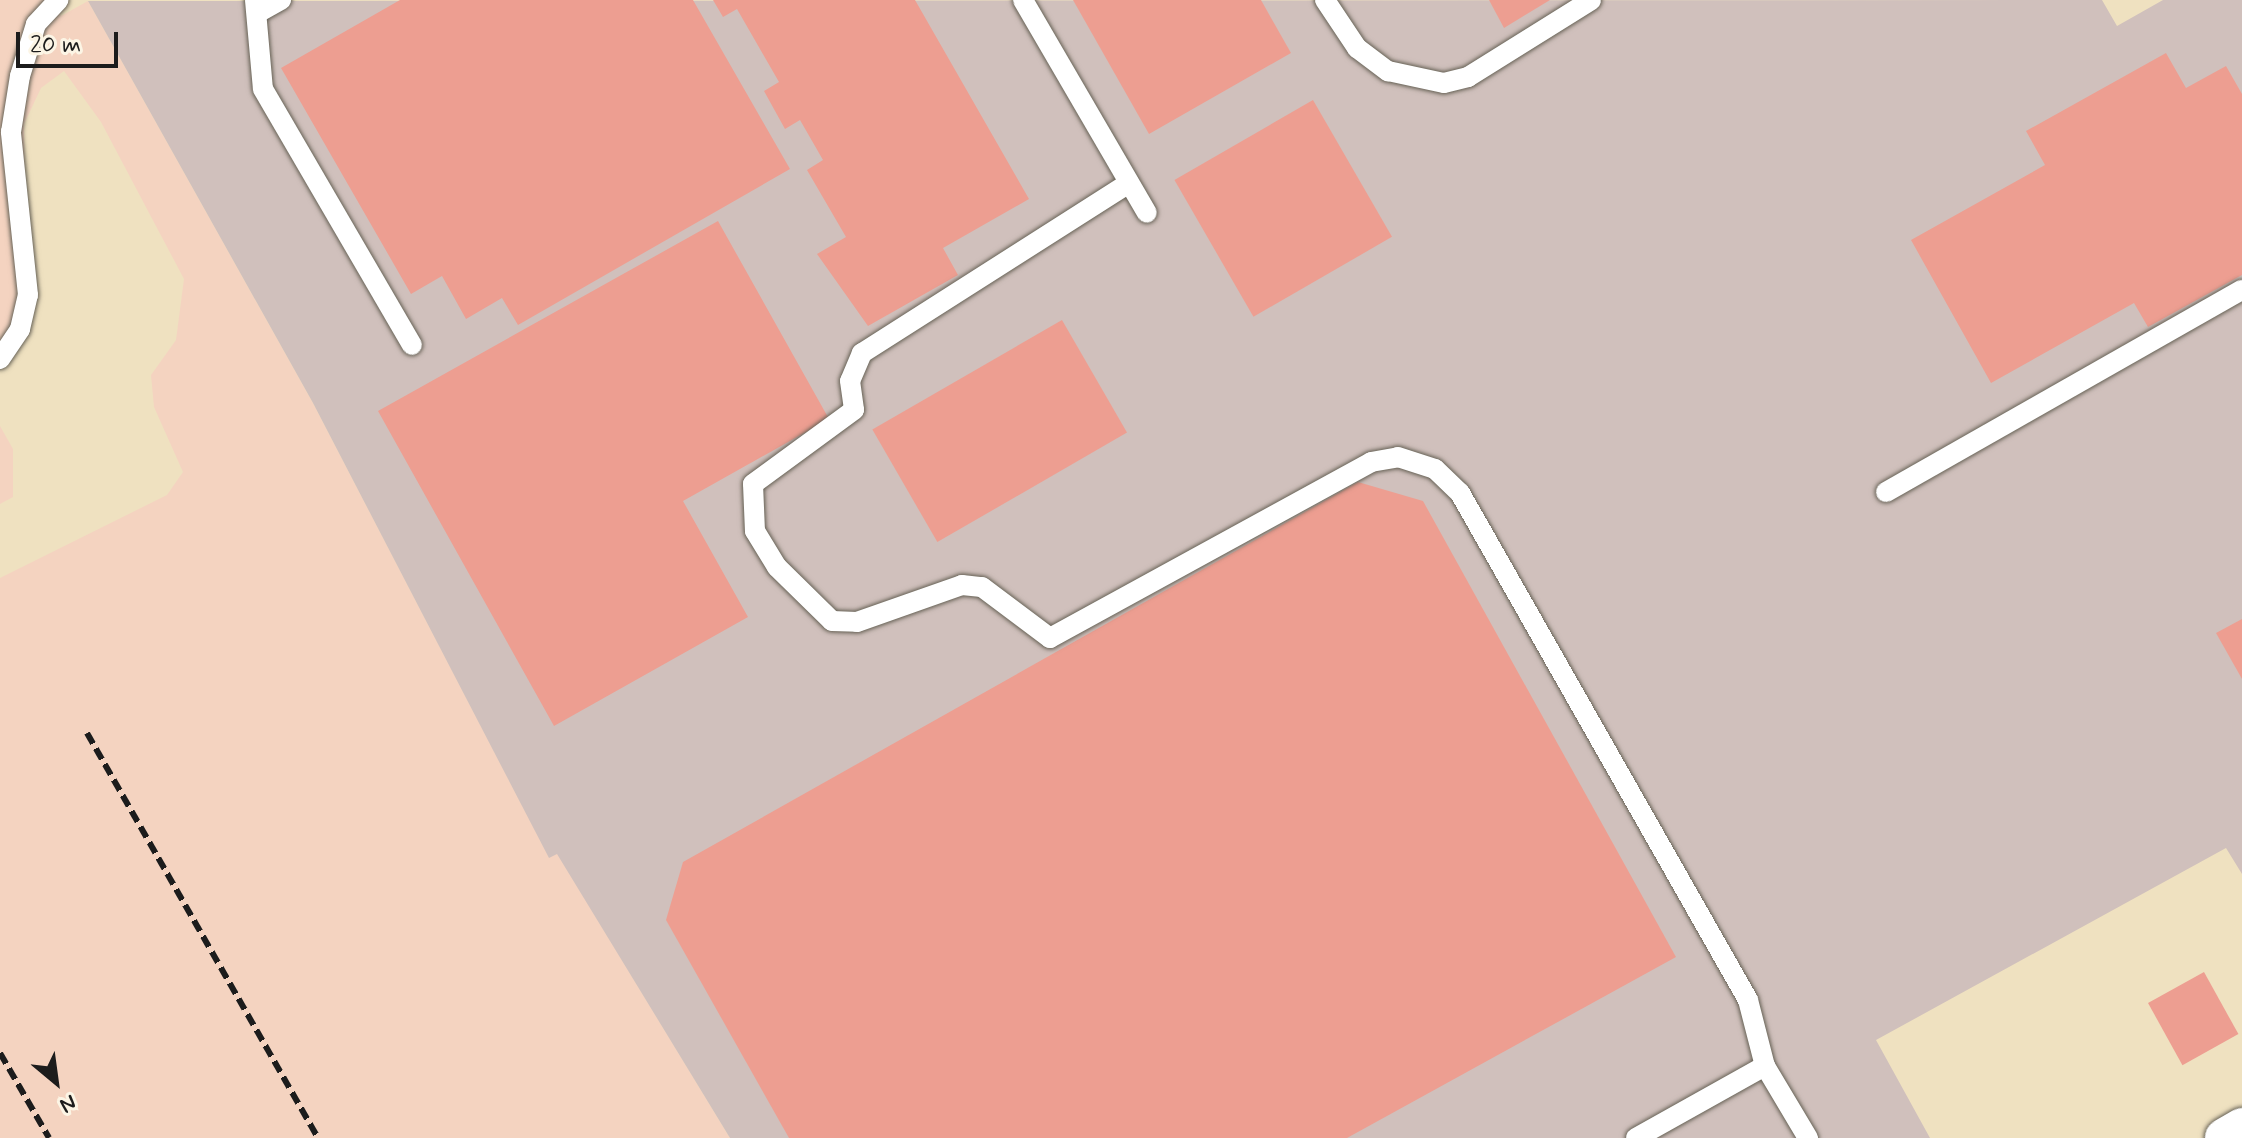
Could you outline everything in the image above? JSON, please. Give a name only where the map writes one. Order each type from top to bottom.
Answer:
[{"type":"street","points":[[2225,1138],[2242,1128]]},
{"type":"lane","points":[[0,359],[20,329],[28,295],[11,132],[20,76],[36,24],[58,0]]},
{"type":"lane","points":[[281,0],[258,5],[263,89],[412,345]]},
{"type":"lane","points":[[1023,0],[1147,213]]},
{"type":"lane","points":[[1325,0],[1357,48],[1388,71],[1444,83],[1468,77],[1591,0]]},
{"type":"lane","points":[[1129,183],[862,353],[850,381],[854,410],[753,484],[755,531],[777,567],[832,621],[857,622],[962,585],[982,587],[1050,638],[1371,462],[1398,457],[1435,469],[1460,493],[1748,1000],[1765,1066],[1808,1138]]},
{"type":"lane","points":[[1886,492],[2242,290]]},
{"type":"lane","points":[[1636,1138],[1765,1066]]},
{"type":"shaded area","points":[[0,0],[52,0],[61,16],[88,1],[313,403],[549,857],[557,853],[730,1138],[0,1138],[0,578],[167,495],[183,472],[154,407],[151,375],[176,340],[184,279],[101,122],[64,71],[41,88],[24,124],[26,301],[0,362]]},
{"type":"shaded area","points":[[2102,0],[2117,26],[2163,0],[2242,0],[2242,874],[2226,848],[1876,1040],[1930,1138],[730,1138],[557,854],[549,858],[313,403],[88,1]]},
{"type":"shaded area","points":[[0,426],[13,449],[13,497],[0,504]]},
{"type":"building","points":[[400,0],[693,0],[790,169],[518,325],[502,298],[466,319],[442,276],[411,294],[281,68]]},
{"type":"building","points":[[713,0],[915,0],[1029,199],[943,248],[958,275],[868,326],[817,254],[846,237],[807,170],[823,160],[800,120],[785,129],[764,91],[779,82],[737,9],[723,17]]},
{"type":"building","points":[[1073,0],[1261,0],[1291,53],[1149,134]]},
{"type":"building","points":[[1489,0],[1550,0],[1504,28]]},
{"type":"building","points":[[2166,53],[2186,88],[2226,66],[2242,94],[2242,275],[2148,327],[2134,303],[1991,383],[1911,240],[2045,165],[2026,131]]},
{"type":"building","points":[[1313,100],[1392,237],[1253,317],[1174,180]]},
{"type":"building","points":[[718,221],[829,419],[683,501],[748,617],[554,726],[378,411]]},
{"type":"building","points":[[1062,320],[1127,433],[937,542],[872,430]]},
{"type":"building","points":[[1358,482],[1423,501],[1676,957],[1347,1138],[789,1138],[666,920],[683,862]]},
{"type":"building","points":[[2242,619],[2242,679],[2216,633]]},
{"type":"building","points":[[2204,972],[2238,1034],[2182,1065],[2148,1003]]},
{"type":"railway","points":[[87,733],[318,1138]]},
{"type":"railway","points":[[0,1053],[49,1138]]}]
